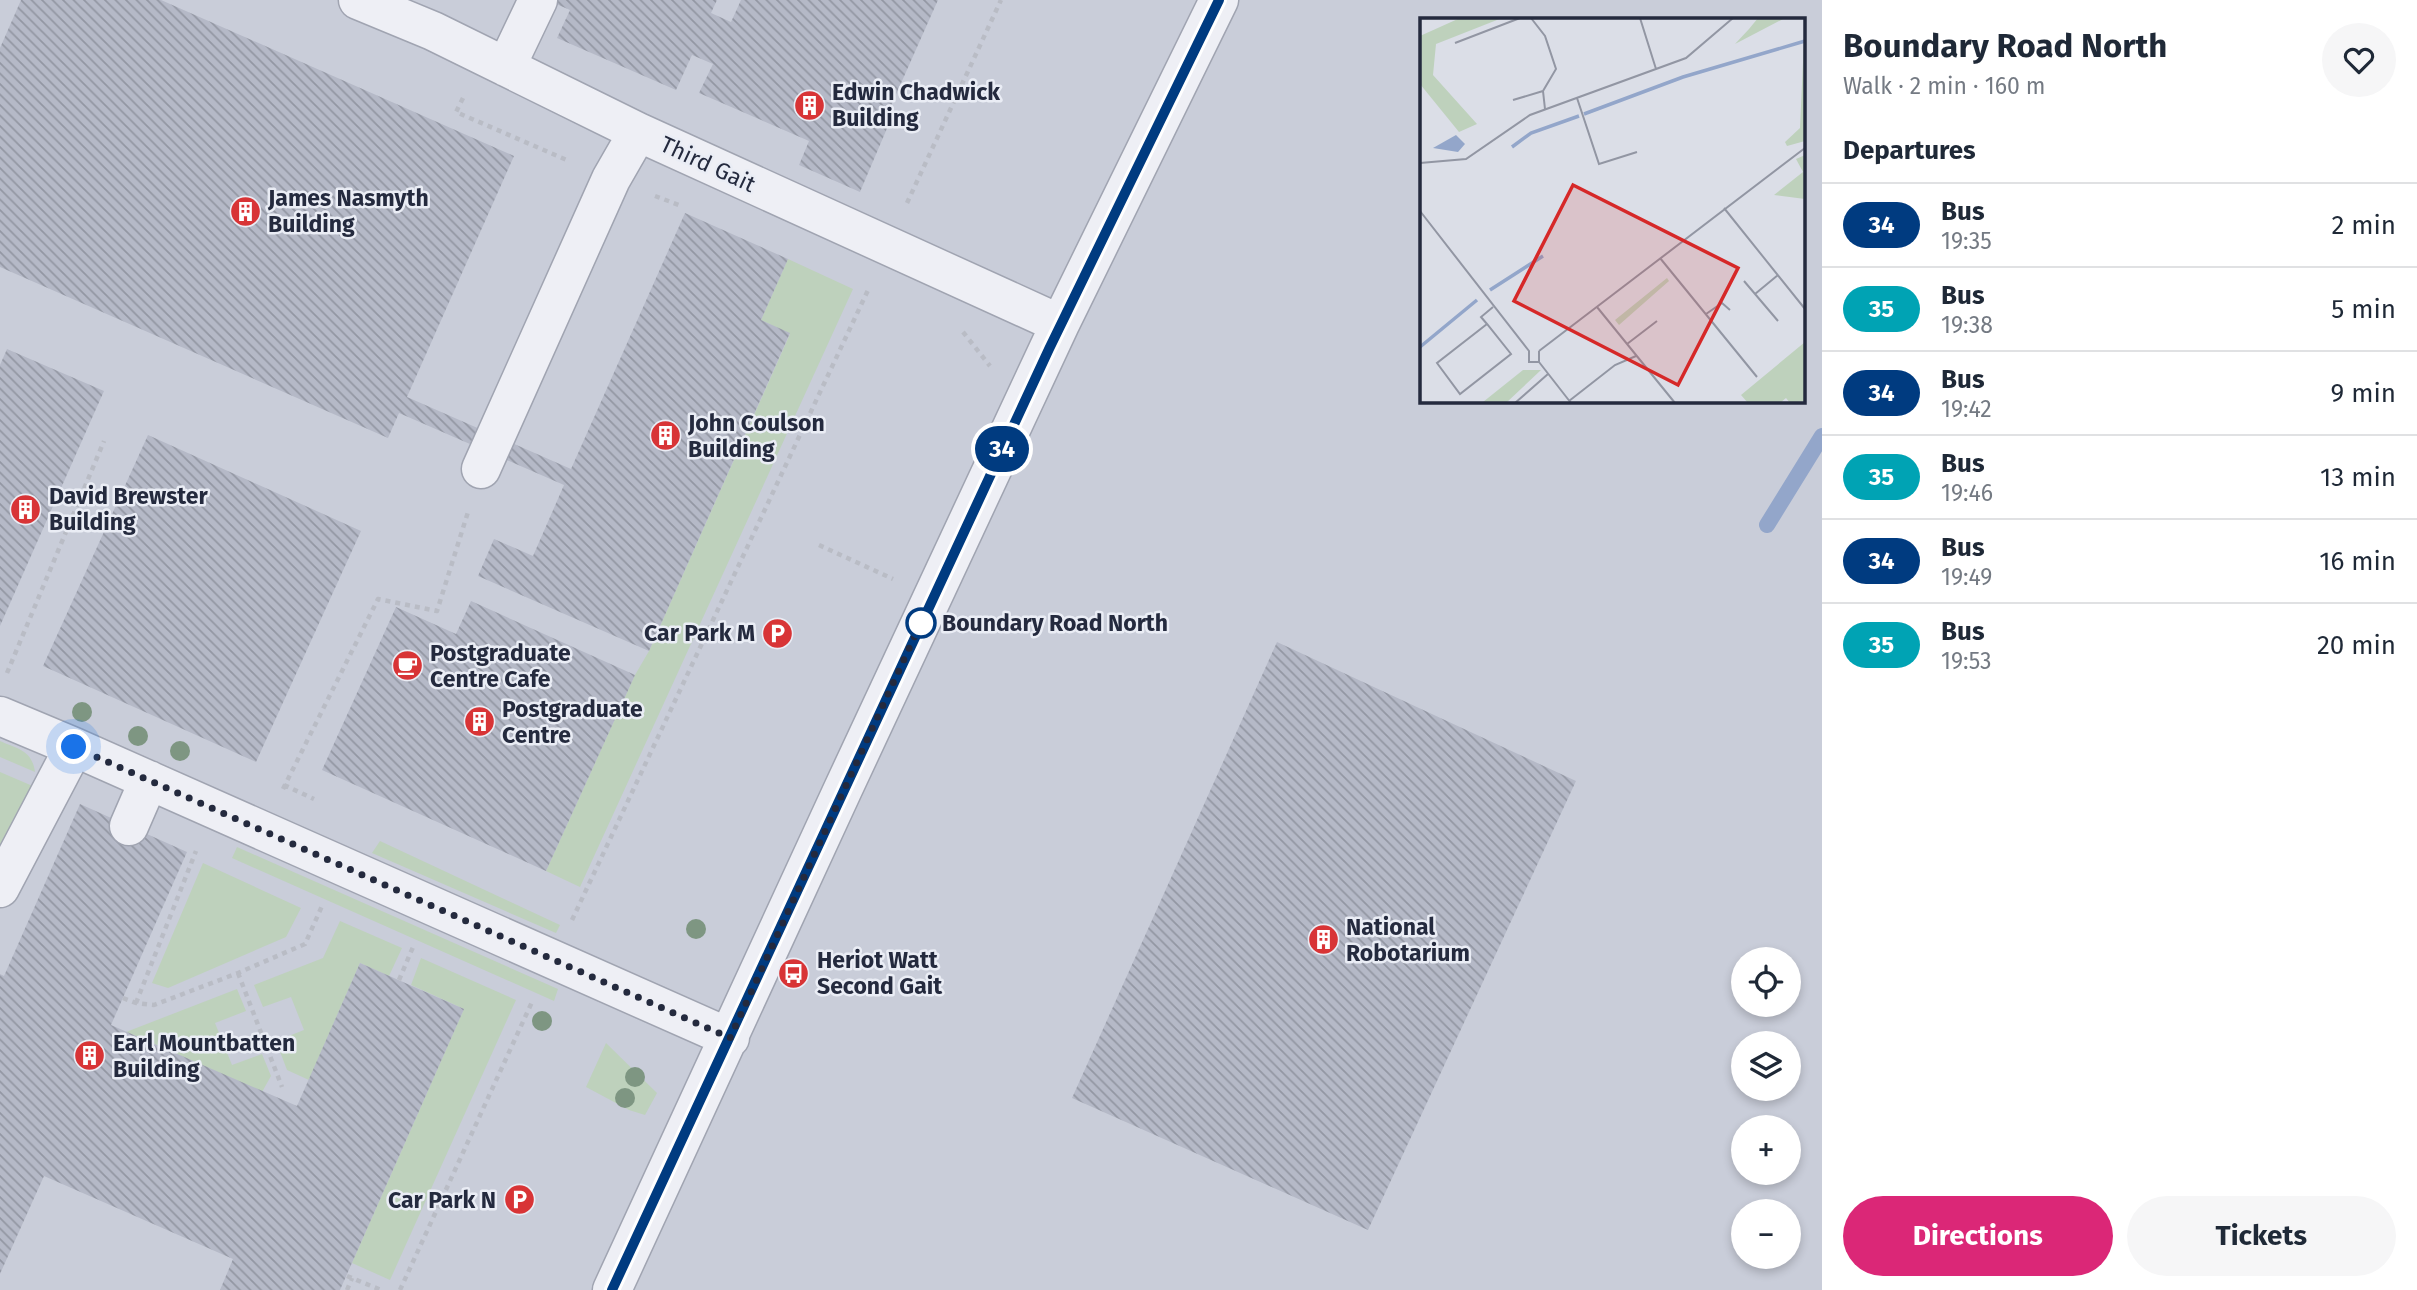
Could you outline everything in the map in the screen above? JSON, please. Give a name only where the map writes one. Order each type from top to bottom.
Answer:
[{"type":"street","name":"Third Gait","points":[[358,0],[433,31],[638,132],[1060,324]]},
{"type":"street","points":[[506,67],[538,0]]},
{"type":"street","points":[[612,1290],[1060,324],[1219,0]]},
{"type":"street","points":[[481,469],[611,179],[638,132]]},
{"type":"street","points":[[0,716],[730,1038]]},
{"type":"street","points":[[0,888],[74,747]]},
{"type":"street","points":[[129,826],[149,780]]},
{"type":"path","points":[[572,921],[1001,0]]},
{"type":"path","points":[[5,677],[104,441]]},
{"type":"path","points":[[261,830],[378,599],[437,611],[481,469]]},
{"type":"path","points":[[819,545],[881,573]]},
{"type":"path","points":[[135,1003],[196,851]]},
{"type":"path","points":[[123,998],[135,1003],[154,1005],[305,944],[322,906]]},
{"type":"path","points":[[399,980],[413,946]]},
{"type":"path","points":[[238,973],[282,1087]]},
{"type":"path","points":[[400,1290],[533,1002]]},
{"type":"path","points":[[347,1290],[349,1277],[381,1290]]},
{"type":"shaded area","points":[[0,0],[1822,0],[1822,1290],[0,1290]]},
{"type":"green space","points":[[788,259],[853,289],[580,887],[546,871],[635,675],[649,651],[790,334],[761,320]]},
{"type":"green space","points":[[0,741],[27,755],[35,772],[0,757]]},
{"type":"green space","points":[[0,772],[35,787],[0,870]]},
{"type":"green space","points":[[380,841],[560,925],[556,933],[372,853]]},
{"type":"green space","points":[[237,847],[558,989],[554,1001],[232,858]]},
{"type":"green space","points":[[203,863],[301,908],[286,937],[168,988],[152,983]]},
{"type":"green space","points":[[340,921],[402,948],[389,976],[360,963],[309,1080],[287,1070],[276,1041],[304,1030],[291,997],[263,1007],[254,985],[323,958]]},
{"type":"green space","points":[[421,958],[516,1000],[390,1280],[352,1263],[464,1009],[411,985]]},
{"type":"green space","points":[[237,989],[246,1011],[215,1023],[232,1065],[262,1054],[271,1076],[262,1092],[126,1032]]},
{"type":"green space","points":[[606,1043],[657,1093],[645,1115],[629,1110],[586,1087]]},
{"type":"building","name":"James Nasmyth Building","points":[[21,0],[161,0],[514,156],[407,397],[571,469],[685,213],[788,259],[761,320],[790,333],[649,651],[478,576],[494,539],[533,556],[564,485],[399,413],[388,438],[0,267],[0,48]]},
{"type":"building","name":"Edwin Chadwick Building","points":[[547,0],[717,0],[711,13],[731,22],[741,0],[938,0],[886,117],[891,119],[860,192],[799,165],[809,141],[699,93],[713,64],[692,55],[676,90],[557,38],[570,10]]},
{"type":"building","name":"David Brewster Building","points":[[7,349],[104,391],[0,626],[0,365]]},
{"type":"building","points":[[148,435],[361,531],[256,762],[43,666]]},
{"type":"building","name":"Postgraduate Centre","points":[[471,601],[635,675],[546,871],[322,770],[396,607],[456,634]]},
{"type":"building","name":"National Robotarium","points":[[1277,642],[1576,781],[1368,1230],[1072,1098]]},
{"type":"building","name":"Earl Mountbatten Building","points":[[80,804],[187,852],[111,1025],[297,1106],[360,963],[464,1009],[340,1290],[220,1290],[233,1259],[44,1176],[0,1274],[0,974],[4,976]]},
{"type":"waterway","points":[[1767,525],[1822,436]]},
{"type":"bus line","name":"34","points":[[612,1290],[1049,349],[1219,0]]},
{"type":"place","name":"Edwin Chadwick Building","points":[[809,105]]},
{"type":"place","name":"James Nasmyth Building","points":[[245,211]]},
{"type":"place","name":"John Coulson Building","points":[[665,436]]},
{"type":"place","name":"David Brewster Building","points":[[26,509]]},
{"type":"place","name":"Boundary Road North","points":[[921,623]]},
{"type":"place","name":"Car Park M","points":[[778,633]]},
{"type":"place","name":"Postgraduate Centre Cafe","points":[[407,666]]},
{"type":"place","name":"Postgraduate Centre","points":[[479,722]]},
{"type":"place","name":"National Robotarium","points":[[1323,940]]},
{"type":"place","name":"Heriot Watt Second Gait","points":[[794,973]]},
{"type":"place","name":"Earl Mountbatten Building","points":[[90,1056]]},
{"type":"place","name":"Car Park N","points":[[519,1200]]},
{"type":"route","points":[[74,747],[730,1038],[923,618],[921,623]]}]
